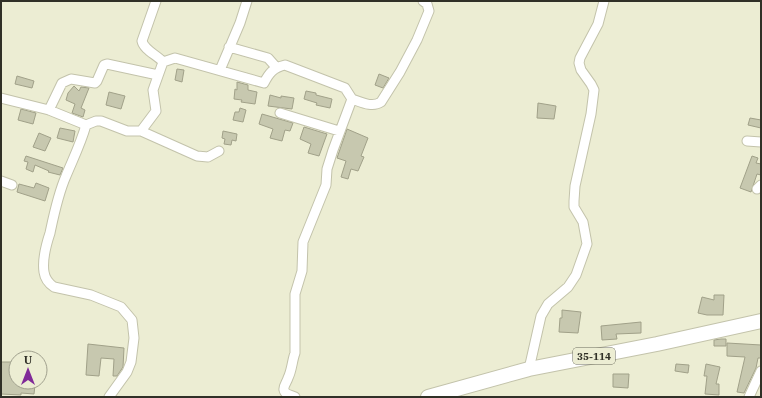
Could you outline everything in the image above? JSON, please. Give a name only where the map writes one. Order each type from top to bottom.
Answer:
[{"type":"main road","name":"35-114","points":[[428,397],[528,369],[657,344],[761,321]]},
{"type":"street","points":[[156,1],[142,40],[143,45],[163,62]]},
{"type":"street","points":[[220,70],[240,23],[247,1]]},
{"type":"street","points":[[528,369],[541,316],[548,304],[568,287],[576,275],[587,244],[583,222],[574,207],[574,201],[575,186],[591,114],[594,90],[581,70],[579,63],[580,58],[598,24],[603,1]]},
{"type":"street","points":[[163,62],[175,58],[264,83],[276,67],[285,65],[345,88],[352,99],[377,105],[381,102],[400,72],[417,40],[429,11],[427,2]]},
{"type":"street","points":[[229,47],[268,58],[276,67]]},
{"type":"street","points":[[141,132],[156,111],[153,90],[163,62]]},
{"type":"street","points":[[49,110],[62,83],[71,79],[95,83],[104,65],[106,64],[158,75]]},
{"type":"street","points":[[1,98],[49,110],[86,125],[96,121],[101,121],[127,132],[141,132],[197,156],[208,157],[219,151]]},
{"type":"street","points":[[295,397],[286,393],[284,390],[290,376],[292,361],[295,353],[295,294],[302,271],[302,246],[306,232],[326,185],[327,169],[339,131],[352,99]]},
{"type":"street","points":[[280,113],[339,131]]},
{"type":"street","points":[[86,125],[80,145],[65,177],[56,207],[44,253],[44,273],[47,280],[54,286],[91,295],[121,307],[132,320],[134,338],[131,362],[127,372],[109,397]]},
{"type":"street","points":[[746,140],[761,142]]},
{"type":"street","points":[[1,181],[12,185]]},
{"type":"street","points":[[749,397],[761,371]]},
{"type":"building","points":[[177,69],[184,70],[182,82],[175,80]]},
{"type":"building","points":[[379,74],[389,78],[383,88],[375,85]]},
{"type":"building","points":[[17,76],[34,81],[32,88],[15,84]]},
{"type":"building","points":[[237,82],[248,85],[248,90],[257,92],[255,104],[241,102],[242,100],[234,99],[235,89],[237,90]]},
{"type":"building","points":[[74,86],[79,91],[81,87],[89,88],[81,108],[85,110],[83,117],[72,113],[75,104],[66,100],[68,93]]},
{"type":"building","points":[[306,91],[332,99],[330,108],[316,105],[317,103],[304,99]]},
{"type":"building","points":[[109,92],[125,96],[121,109],[106,105]]},
{"type":"building","points":[[270,95],[281,98],[281,96],[294,98],[292,109],[268,106]]},
{"type":"building","points":[[538,103],[556,106],[554,119],[537,118]]},
{"type":"building","points":[[240,108],[246,110],[243,122],[233,120],[235,112],[239,112]]},
{"type":"building","points":[[21,109],[36,113],[33,124],[18,120]]},
{"type":"building","points":[[262,114],[293,123],[290,131],[285,130],[282,141],[270,138],[273,129],[259,124]]},
{"type":"building","points":[[750,118],[761,120],[761,128],[748,125]]},
{"type":"building","points":[[304,127],[327,134],[319,156],[308,153],[311,144],[300,139]]},
{"type":"building","points":[[60,128],[75,131],[73,142],[57,138]]},
{"type":"building","points":[[347,129],[368,138],[361,156],[364,157],[358,171],[351,169],[348,179],[341,177],[346,161],[337,158]]},
{"type":"building","points":[[223,131],[237,134],[236,141],[232,140],[231,145],[224,144],[225,139],[222,138]]},
{"type":"building","points":[[39,133],[51,138],[45,151],[33,147]]},
{"type":"building","points":[[26,156],[63,168],[60,175],[48,172],[49,171],[35,165],[33,172],[26,169],[28,162],[24,161]]},
{"type":"building","points":[[752,156],[758,158],[756,163],[761,164],[761,175],[757,174],[751,192],[740,188]]},
{"type":"building","points":[[36,183],[49,188],[45,201],[17,192],[19,184],[34,188]]},
{"type":"building","points":[[714,295],[724,295],[723,315],[707,315],[698,313],[702,297],[714,300]]},
{"type":"building","points":[[562,310],[581,312],[578,333],[559,332]]},
{"type":"building","points":[[641,322],[641,333],[616,334],[617,339],[602,340],[601,326]]},
{"type":"building","points":[[726,339],[726,346],[714,346],[714,340]]},
{"type":"building","points":[[727,343],[761,345],[761,358],[758,358],[756,368],[744,393],[737,392],[745,357],[727,356]]},
{"type":"building","points":[[88,344],[124,348],[123,367],[117,376],[113,376],[114,359],[101,358],[99,376],[86,375]]},
{"type":"building","points":[[1,362],[8,362],[8,390],[34,390],[34,394],[1,394]]},
{"type":"building","points":[[676,364],[689,365],[688,373],[675,371]]},
{"type":"building","points":[[706,364],[720,367],[716,384],[719,384],[719,395],[705,394],[707,376],[704,376]]},
{"type":"building","points":[[613,374],[629,374],[628,388],[613,387]]}]
